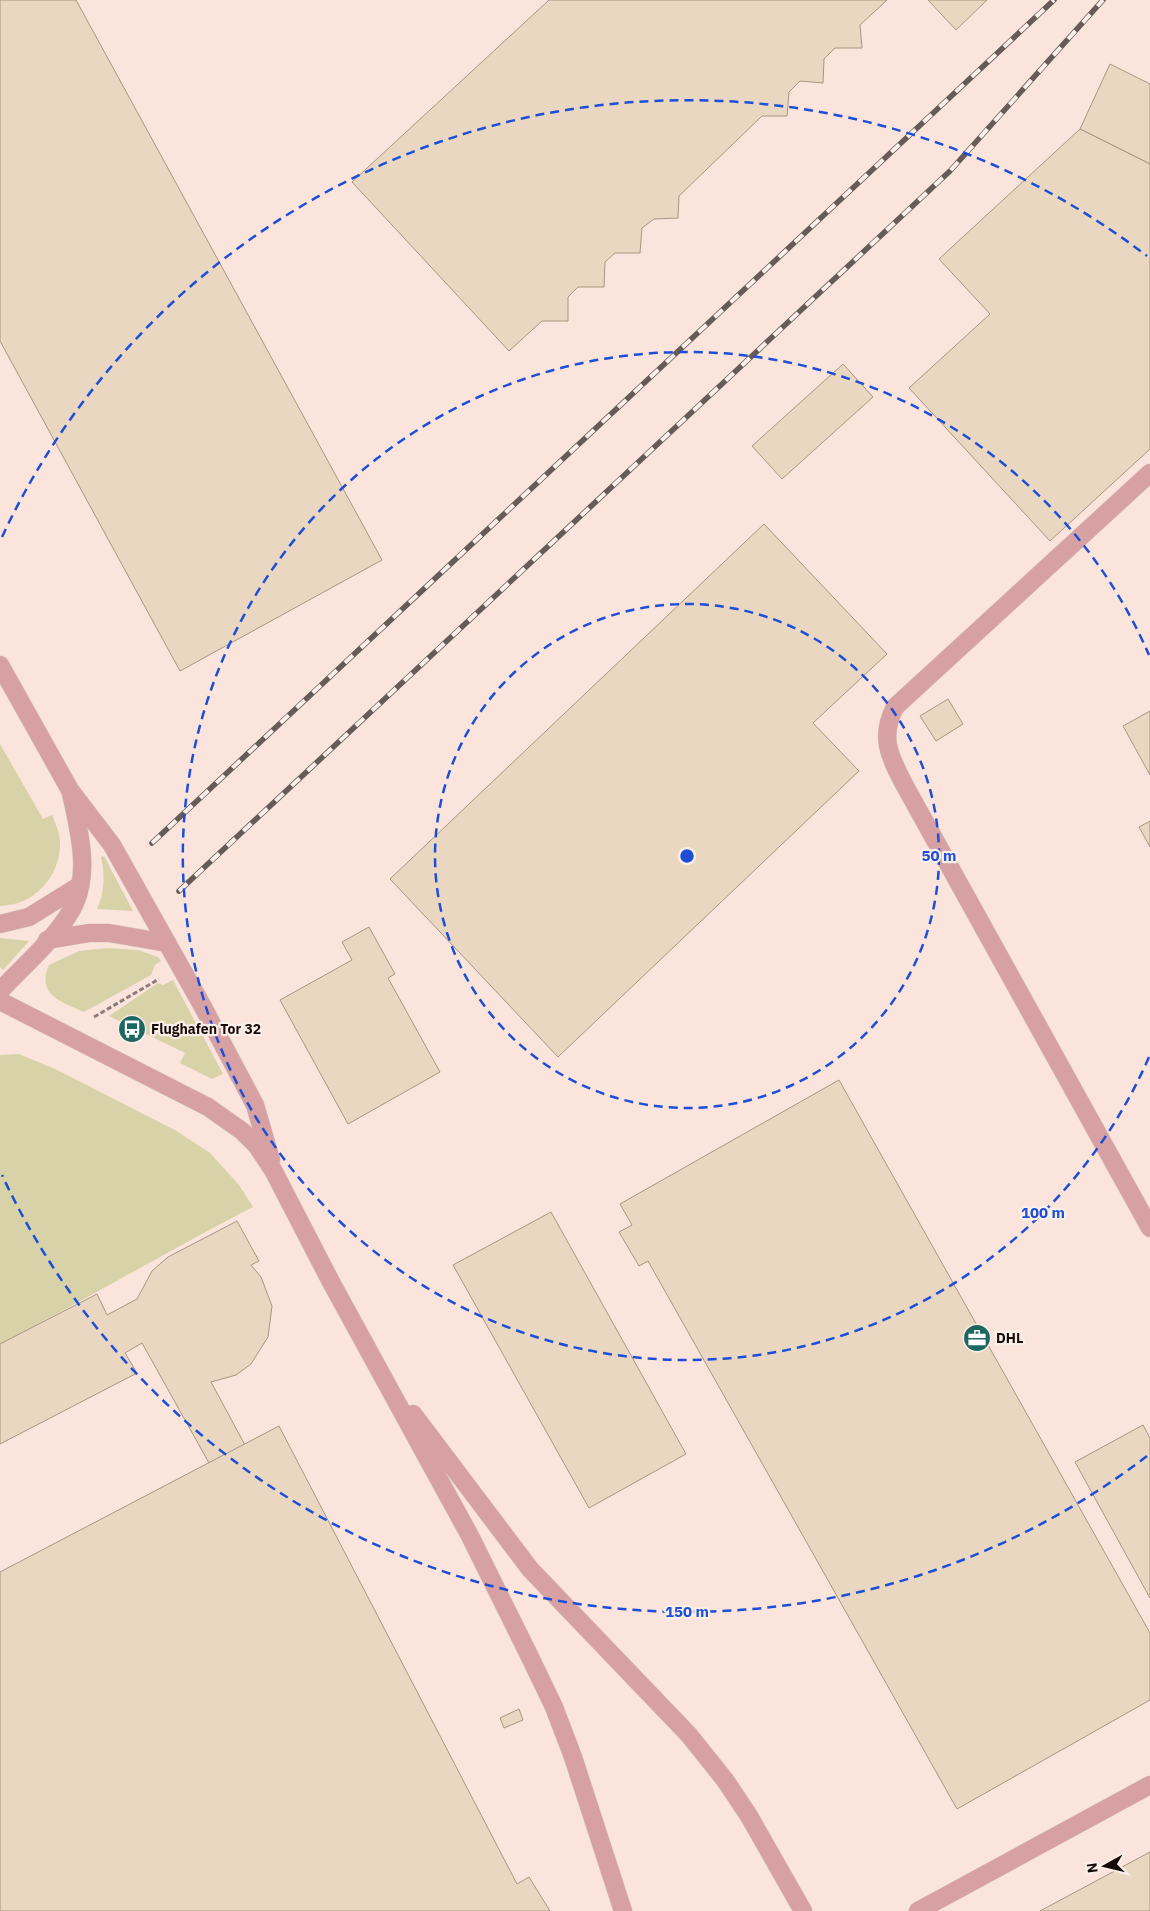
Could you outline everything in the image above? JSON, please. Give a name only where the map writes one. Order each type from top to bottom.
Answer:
[{"type":"lane","points":[[1150,473],[895,707],[887,722],[886,742],[905,786],[1150,1228]]},
{"type":"lane","points":[[0,665],[70,790],[112,845],[255,1105],[273,1170]]},
{"type":"lane","points":[[0,991],[47,940],[75,903],[79,886],[80,832],[70,790]]},
{"type":"lane","points":[[0,924],[29,917],[79,886]]},
{"type":"lane","points":[[47,940],[89,933],[108,933],[167,943]]},
{"type":"lane","points":[[0,1001],[208,1107],[242,1131],[257,1146],[273,1170],[375,1364],[470,1536],[554,1707],[573,1757],[623,1911]]},
{"type":"lane","points":[[375,1364],[530,1569],[690,1735],[725,1780],[749,1816],[803,1911]]},
{"type":"lane","points":[[918,1911],[1150,1785]]},
{"type":"path","points":[[94,1017],[160,979]]},
{"type":"shaded area","points":[[0,0],[1150,0],[1150,1911],[0,1911]]},
{"type":"shaded area","points":[[0,744],[43,819],[52,815],[60,842],[56,866],[43,887],[24,901],[0,906]]},
{"type":"shaded area","points":[[104,856],[133,911],[97,909],[103,890],[104,877],[101,857]]},
{"type":"shaded area","points":[[0,938],[29,941],[3,970],[0,967]]},
{"type":"shaded area","points":[[108,948],[138,950],[158,957],[161,961],[155,965],[151,975],[84,1012],[67,1005],[53,996],[46,984],[49,965],[79,951]]},
{"type":"shaded area","points":[[173,980],[223,1074],[212,1079],[180,1063],[185,1053],[109,1016],[158,983],[163,985]]},
{"type":"shaded area","points":[[19,1054],[55,1069],[175,1130],[210,1153],[239,1185],[253,1207],[0,1344],[0,1055]]},
{"type":"building","points":[[0,0],[76,0],[382,560],[180,671],[0,341]]},
{"type":"building","points":[[549,0],[887,0],[860,25],[862,48],[835,48],[824,59],[823,83],[800,81],[789,92],[787,116],[762,116],[679,196],[678,218],[654,219],[642,228],[640,253],[615,253],[605,262],[604,287],[578,287],[568,297],[568,321],[542,321],[509,351],[352,182]]},
{"type":"building","points":[[928,0],[987,0],[956,30]]},
{"type":"building","points":[[1110,64],[1150,84],[1150,164],[1080,129]]},
{"type":"building","points":[[1080,129],[1150,164],[1150,449],[1050,541],[909,388],[990,314],[939,259]]},
{"type":"building","points":[[843,364],[873,397],[782,479],[752,446]]},
{"type":"building","points":[[764,524],[887,654],[813,723],[859,771],[558,1057],[390,879]]},
{"type":"building","points":[[948,699],[963,724],[936,741],[920,716]]},
{"type":"building","points":[[1150,711],[1150,775],[1123,726]]},
{"type":"building","points":[[1150,821],[1150,847],[1139,827]]},
{"type":"building","points":[[369,927],[395,974],[388,978],[440,1072],[348,1124],[280,1000],[352,960],[342,942]]},
{"type":"building","points":[[839,1080],[1150,1633],[1150,1700],[957,1809],[648,1261],[639,1266],[619,1232],[632,1225],[620,1204]]},
{"type":"building","points":[[551,1212],[686,1454],[589,1508],[453,1265]]},
{"type":"building","points":[[237,1221],[259,1261],[251,1265],[261,1277],[272,1306],[268,1337],[251,1364],[236,1375],[211,1382],[245,1445],[209,1463],[142,1343],[125,1353],[137,1373],[0,1444],[0,1344],[97,1294],[107,1315],[137,1299],[152,1271],[168,1257]]},
{"type":"building","points":[[1143,1425],[1150,1438],[1150,1598],[1075,1462]]},
{"type":"building","points":[[279,1426],[517,1884],[529,1877],[550,1911],[0,1911],[0,1572]]},
{"type":"building","points":[[519,1709],[523,1720],[504,1728],[500,1718]]},
{"type":"building","points":[[1150,1852],[1150,1911],[1040,1911]]},
{"type":"railway","points":[[152,843],[1054,0]]},
{"type":"railway","points":[[179,891],[950,171],[1103,0]]},
{"type":"place","name":"Flughafen Tor 32","points":[[132,1029]]},
{"type":"place","name":"DHL","points":[[977,1338]]}]
